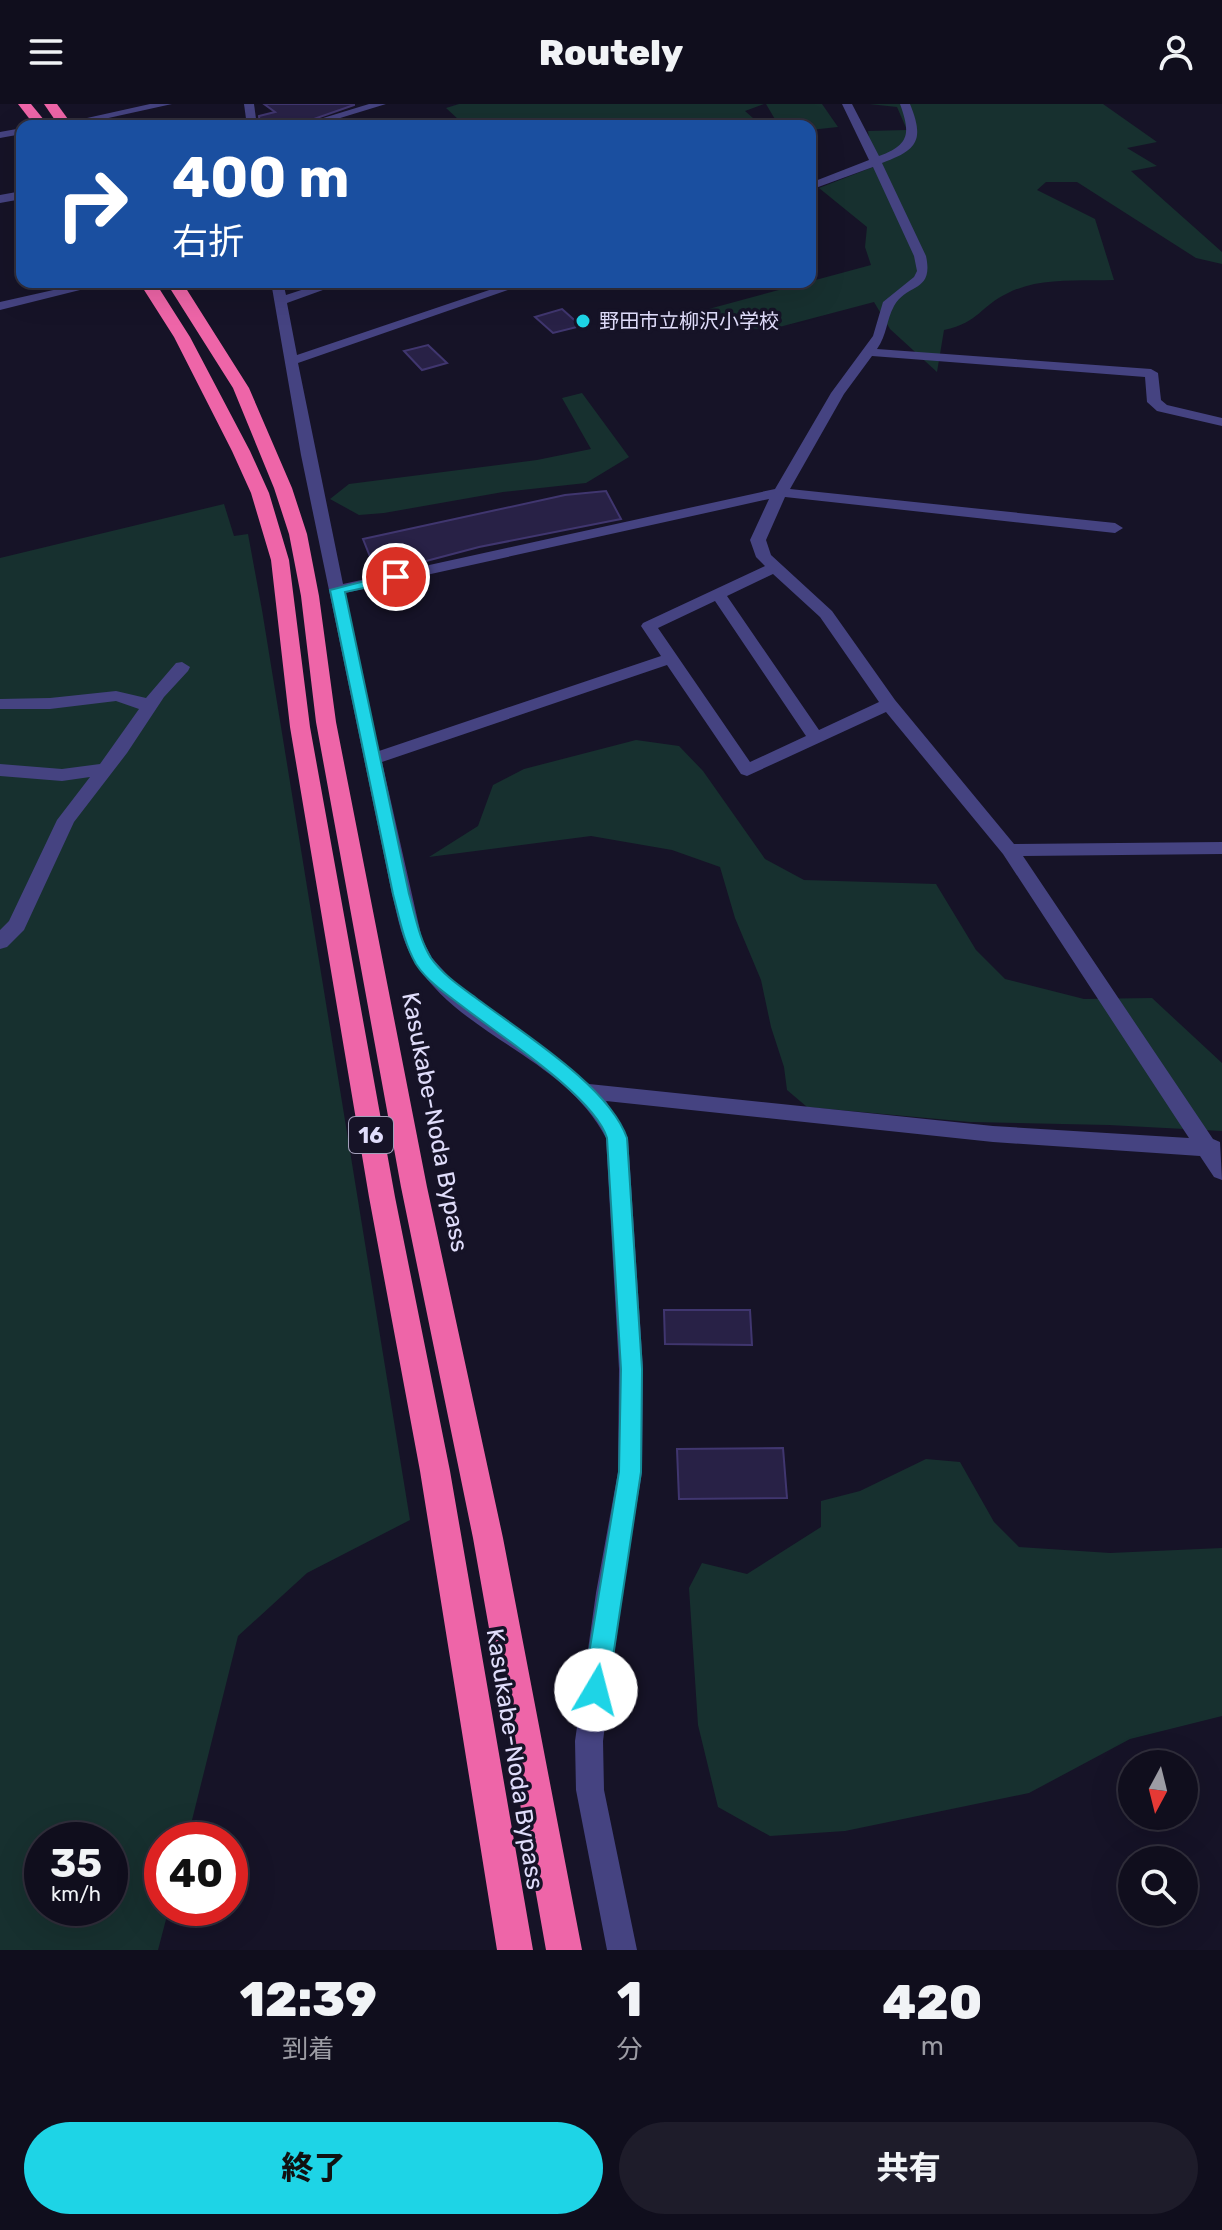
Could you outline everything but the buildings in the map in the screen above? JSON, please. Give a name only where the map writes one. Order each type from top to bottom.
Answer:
[{"type":"highway","name":"Kasukabe-Noda Bypass","points":[[151,288],[190,351],[241,451],[260,493],[280,560],[302,743],[382,1197],[435,1471],[515,1950]]},
{"type":"highway","name":"Kasukabe-Noda Bypass","points":[[178,288],[241,388],[283,488],[298,534],[310,596],[326,722],[414,1187],[488,1538],[564,1950]]},
{"type":"street","points":[[85,120],[167,104]]},
{"type":"street","points":[[847,104],[878,160],[920,256],[923,271],[920,279],[889,302],[880,336],[838,393],[780,492],[758,540],[764,557],[826,614],[889,704],[1009,850],[1213,1148],[1222,1171]]},
{"type":"street","points":[[816,185],[903,151],[912,139],[914,126],[905,104]]},
{"type":"street","points":[[323,120],[375,105]]},
{"type":"street","points":[[0,306],[80,288]]},
{"type":"street","points":[[298,288],[278,291],[337,590],[401,894],[414,941],[424,963],[448,986],[584,1091],[612,1122],[617,1138],[631,1369],[630,1472],[609,1593],[589,1741],[590,1790],[622,1950]]},
{"type":"street","points":[[291,361],[507,288]]},
{"type":"street","points":[[868,352],[1151,373],[1154,402],[1162,408],[1222,422]]},
{"type":"street","points":[[337,590],[780,492],[1115,528]]},
{"type":"street","points":[[776,567],[649,626],[747,770],[889,704]]},
{"type":"street","points":[[718,594],[816,738]]},
{"type":"street","points":[[373,759],[671,658]]},
{"type":"street","points":[[0,942],[17,925],[66,820],[106,769],[148,707],[182,667]]},
{"type":"street","points":[[0,704],[119,697],[133,699],[148,707]]},
{"type":"street","points":[[0,770],[62,775],[106,769]]},
{"type":"street","points":[[1009,850],[1222,848]]},
{"type":"street","points":[[584,1091],[993,1134],[1213,1148]]},
{"type":"green space","points":[[459,104],[764,104],[745,111],[755,120],[459,120],[446,108]]},
{"type":"green space","points":[[766,104],[822,104],[838,127],[816,129],[816,120],[775,120]]},
{"type":"green space","points":[[869,104],[1103,104],[1157,142],[1127,148],[1157,166],[1131,171],[1222,252],[1222,264],[1196,258],[1077,182],[1046,182],[1037,190],[1095,219],[1114,280],[1046,282],[1008,293],[965,323],[944,330],[937,372],[890,329],[874,302],[768,330],[668,320],[786,288],[816,288],[816,280],[871,265],[865,247],[867,227],[819,188],[873,167],[868,131],[907,130],[897,107]]},
{"type":"green space","points":[[582,393],[629,457],[586,483],[503,492],[359,515],[330,499],[349,484],[537,460],[591,449],[562,398]]},
{"type":"green space","points":[[224,504],[234,536],[248,534],[262,610],[410,1520],[307,1573],[238,1636],[192,1822],[144,1822],[144,1926],[164,1926],[158,1950],[0,1950],[0,558]]},
{"type":"green space","points":[[636,740],[679,746],[703,771],[765,859],[804,880],[936,884],[976,950],[1005,979],[1084,999],[1152,998],[1222,1063],[1222,1131],[970,1122],[807,1107],[787,1090],[761,980],[735,918],[720,867],[672,850],[591,836],[429,857],[478,826],[493,785],[524,769]]},
{"type":"green space","points":[[926,1459],[960,1462],[994,1522],[1019,1547],[1110,1553],[1222,1548],[1222,1716],[1130,1739],[1029,1793],[845,1831],[770,1836],[718,1807],[698,1725],[689,1588],[702,1563],[747,1574],[821,1527],[821,1501],[860,1491]]},
{"type":"place","name":"野田市立柳沢小学校","points":[[583,321]]},
{"type":"route","points":[[396,577],[337,590],[401,894],[414,941],[424,963],[448,986],[584,1091],[612,1122],[617,1138],[631,1369],[630,1472],[596,1690]]}]
